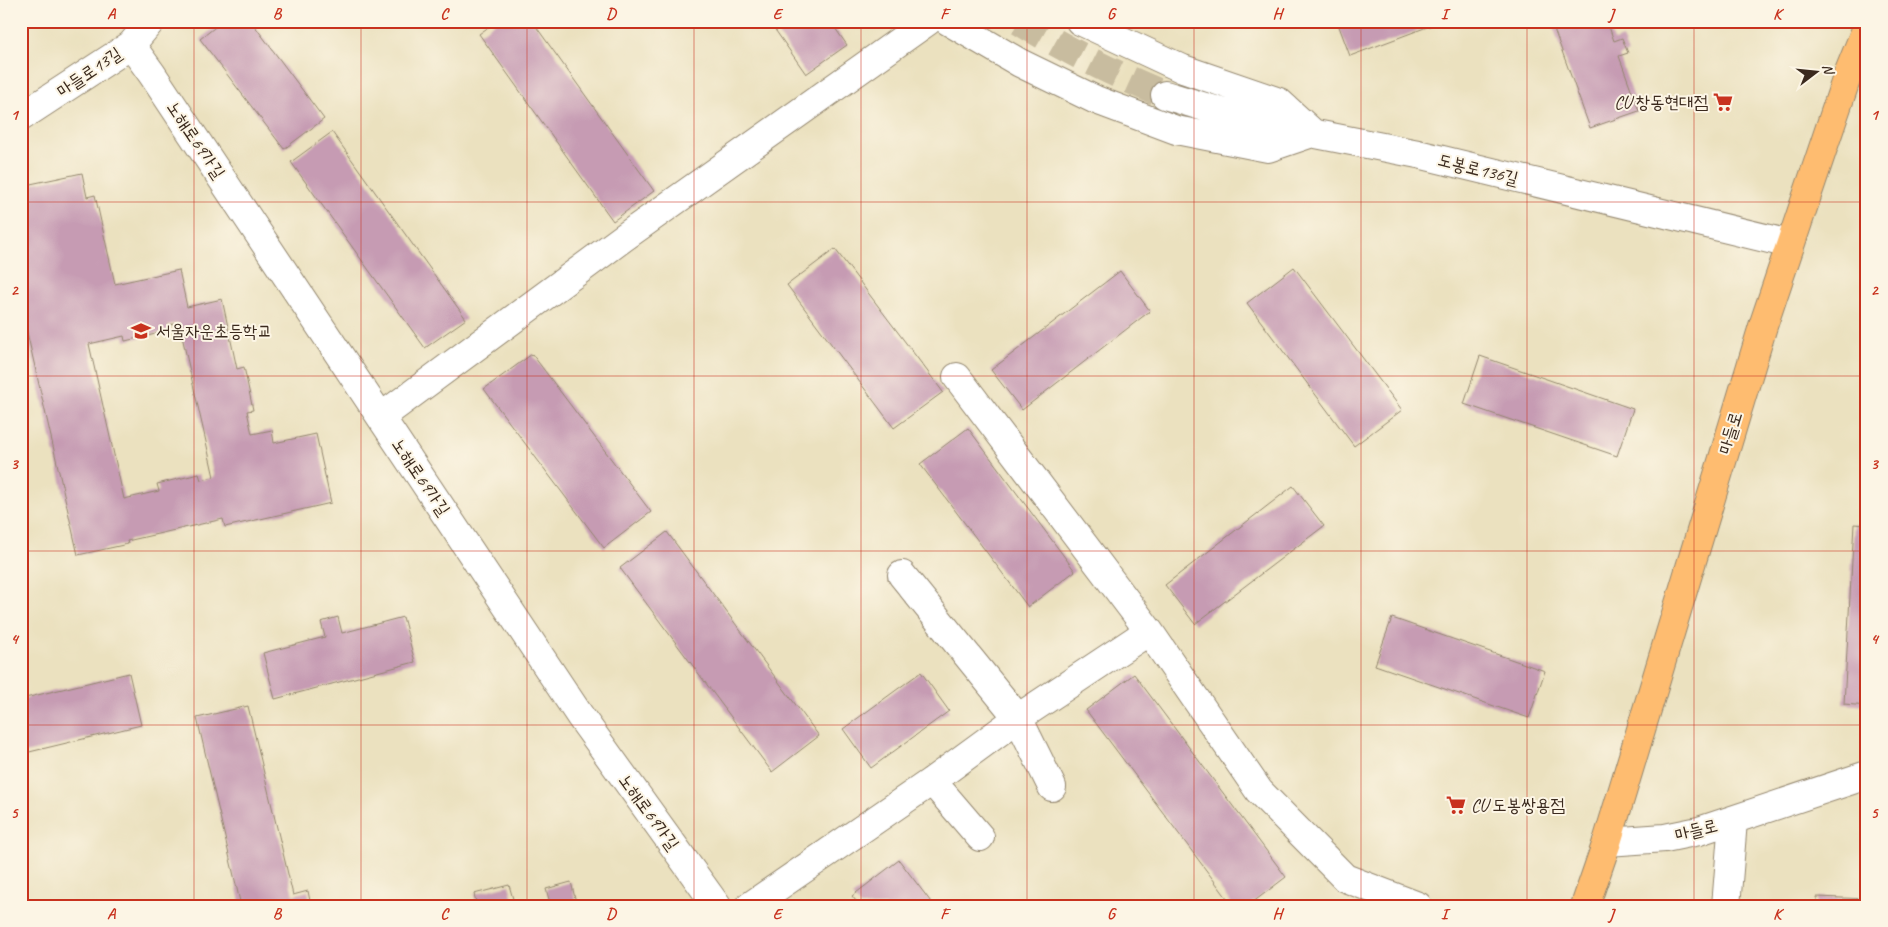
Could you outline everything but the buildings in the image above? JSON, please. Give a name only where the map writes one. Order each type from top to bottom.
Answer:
[{"type":"main road","name":"마들로","points":[[1585,906],[1607,842],[1751,364],[1848,74],[1867,27]]},
{"type":"street","name":"마들로13길","points":[[21,117],[130,45],[151,21]]},
{"type":"street","points":[[381,417],[622,238],[928,21]]},
{"type":"street","points":[[948,21],[1020,63],[1096,100],[1176,130],[1268,148],[1313,133]]},
{"type":"street","points":[[1080,21],[1183,69],[1278,102],[1313,133]]},
{"type":"street","name":"노해로69가길","points":[[130,45],[580,716],[717,906]]},
{"type":"street","name":"도봉로136길","points":[[1165,95],[1228,114],[1341,140],[1367,143],[1418,154],[1790,244]]},
{"type":"street","points":[[957,377],[1149,632],[1259,791],[1345,878],[1418,906]]},
{"type":"street","points":[[902,576],[1018,718],[1052,787]]},
{"type":"street","points":[[750,906],[932,781],[1018,718],[1149,632]]},
{"type":"street","name":"마들로","points":[[1607,842],[1666,838],[1699,831],[1867,775]]},
{"type":"street","points":[[932,781],[980,837]]},
{"type":"street","points":[[1726,906],[1733,821]]},
{"type":"tunnel","points":[[1019,21],[1090,61],[1165,95]]},
{"type":"place","name":"CU 창동현대점","points":[[1723,102]]},
{"type":"place","name":"서울자운초등학교","points":[[141,331]]},
{"type":"place","name":"CU 도봉쌍용점","points":[[1456,805]]}]
